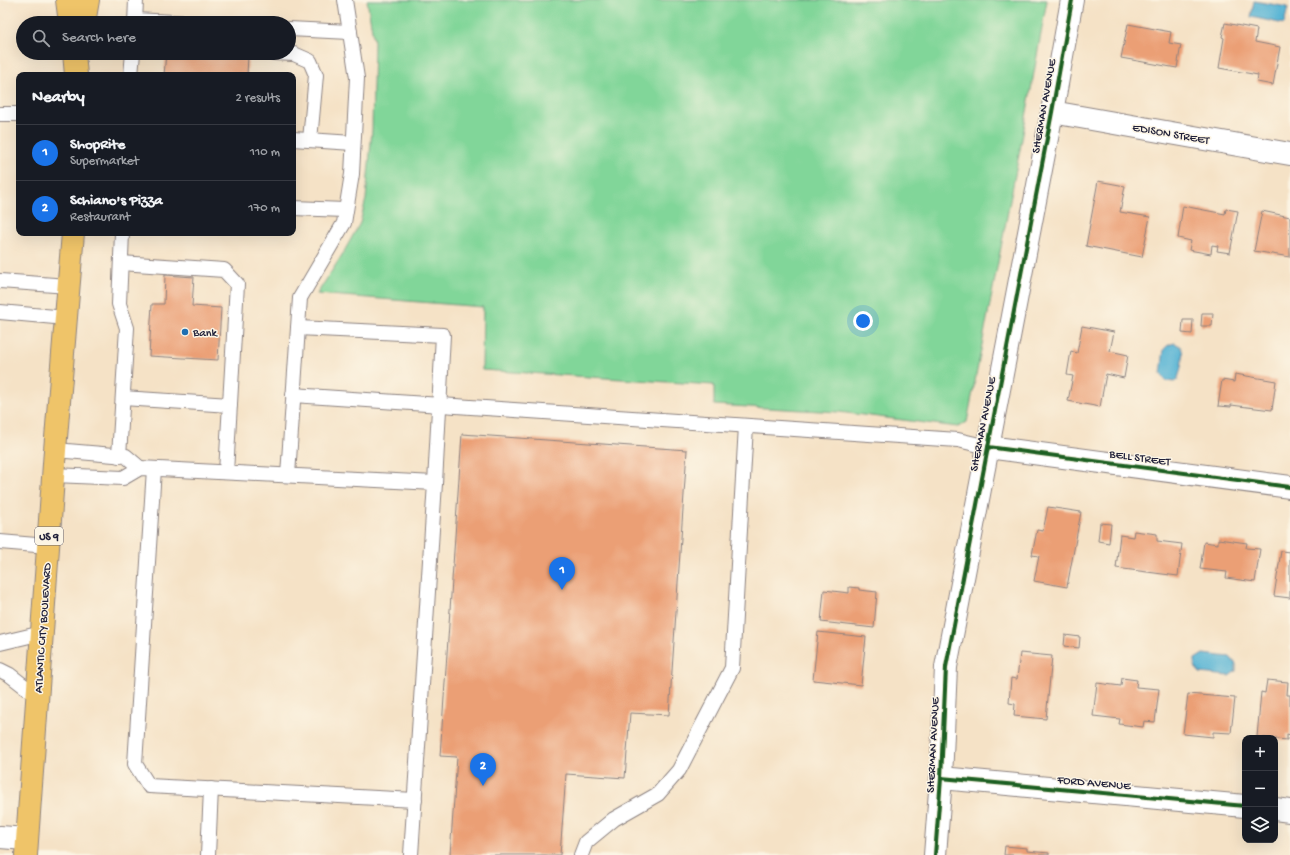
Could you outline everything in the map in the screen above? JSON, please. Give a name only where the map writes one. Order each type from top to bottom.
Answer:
[{"type":"highway","points":[[67,0],[69,16]]},
{"type":"highway","points":[[85,16],[88,0]]},
{"type":"highway","name":"ATLANTIC CITY BOULEVARD","points":[[26,847],[55,450],[73,236]]},
{"type":"street","name":"SHERMAN AVENUE","points":[[935,855],[941,778],[946,667],[1072,0]]},
{"type":"street","name":"EDISON STREET","points":[[1052,112],[1290,154]]},
{"type":"street","name":"BELL STREET","points":[[988,447],[1290,487]]},
{"type":"street","name":"FORD AVENUE","points":[[941,778],[1242,806]]},
{"type":"street","points":[[1278,809],[1290,811]]},
{"type":"street","points":[[0,837],[26,847]]},
{"type":"lane","points":[[135,16],[136,0]]},
{"type":"lane","points":[[288,475],[300,298],[344,222],[352,174],[357,78],[345,0]]},
{"type":"lane","points":[[296,29],[350,32]]},
{"type":"lane","points":[[296,55],[310,61],[316,75],[310,140]]},
{"type":"lane","points":[[131,72],[132,60]]},
{"type":"lane","points":[[0,114],[16,114]]},
{"type":"lane","points":[[296,139],[353,143]]},
{"type":"lane","points":[[296,208],[346,210]]},
{"type":"lane","points":[[119,456],[127,328],[119,304],[122,236]]},
{"type":"lane","points":[[121,263],[224,270],[237,284],[226,472]]},
{"type":"lane","points":[[0,281],[68,286]]},
{"type":"lane","points":[[0,312],[66,318]]},
{"type":"lane","points":[[298,328],[443,335],[411,855]]},
{"type":"lane","points":[[293,395],[958,440],[988,447]]},
{"type":"lane","points":[[123,398],[230,405]]},
{"type":"lane","points":[[581,855],[586,842],[614,820],[658,794],[679,770],[732,668],[746,426]]},
{"type":"lane","points":[[55,450],[126,456],[147,468]]},
{"type":"lane","points":[[54,475],[124,478],[147,468],[435,483]]},
{"type":"lane","points":[[147,468],[135,764],[149,786],[415,800]]},
{"type":"lane","points":[[0,542],[48,546]]},
{"type":"lane","points":[[0,643],[42,633]]},
{"type":"lane","points":[[0,670],[10,675],[37,696]]},
{"type":"lane","points":[[208,855],[211,789]]},
{"type":"green space","points":[[367,0],[1047,0],[1023,134],[967,422],[958,427],[839,412],[714,405],[714,385],[482,370],[483,307],[317,294],[360,223],[366,199],[372,130],[374,42]]},
{"type":"water","points":[[1254,1],[1288,7],[1284,24],[1251,17]]},
{"type":"water","points":[[1175,343],[1182,350],[1180,370],[1177,380],[1174,382],[1166,381],[1161,374],[1164,349]]},
{"type":"water","points":[[1203,654],[1230,657],[1236,664],[1236,671],[1229,676],[1200,673],[1195,667],[1195,659]]},
{"type":"building","points":[[1225,23],[1257,29],[1255,42],[1280,47],[1273,85],[1257,82],[1258,75],[1219,68]]},
{"type":"building","points":[[1128,24],[1171,32],[1169,43],[1181,45],[1177,68],[1121,58]]},
{"type":"building","points":[[165,60],[248,60],[247,72],[164,72]]},
{"type":"building","points":[[1098,181],[1125,186],[1120,212],[1150,217],[1142,257],[1086,246]]},
{"type":"building","points":[[1183,206],[1225,214],[1226,209],[1238,211],[1230,253],[1217,251],[1218,246],[1212,245],[1211,254],[1189,250],[1191,241],[1178,238]]},
{"type":"building","points":[[1262,211],[1290,217],[1290,257],[1254,251]]},
{"type":"building","name":"Bank","points":[[165,275],[194,277],[192,306],[221,308],[218,360],[149,356],[152,304],[164,304]]},
{"type":"building","points":[[1202,313],[1213,313],[1212,326],[1201,326]]},
{"type":"building","points":[[1183,320],[1193,320],[1192,334],[1182,333]]},
{"type":"building","points":[[1082,326],[1114,332],[1110,351],[1128,355],[1124,378],[1106,374],[1100,407],[1068,401],[1073,376],[1067,375],[1071,351],[1077,353]]},
{"type":"building","points":[[1235,374],[1276,381],[1272,410],[1231,405],[1231,407],[1218,406],[1222,380],[1234,382]]},
{"type":"building","points":[[462,434],[687,450],[669,715],[630,713],[625,778],[566,774],[560,855],[450,855],[457,757],[440,756]]},
{"type":"building","points":[[1048,507],[1081,512],[1067,587],[1034,581],[1039,556],[1032,555],[1037,530],[1043,531]]},
{"type":"building","points":[[1100,523],[1111,524],[1109,543],[1098,541]]},
{"type":"building","points":[[1134,531],[1157,534],[1157,541],[1182,544],[1178,576],[1116,568],[1120,535],[1133,537]]},
{"type":"building","points":[[1218,539],[1247,543],[1246,548],[1260,549],[1255,582],[1226,578],[1227,572],[1200,569],[1204,542],[1218,544]]},
{"type":"building","points":[[1281,551],[1290,552],[1290,598],[1274,596]]},
{"type":"building","points":[[849,587],[877,592],[874,628],[821,622],[824,590],[849,593]]},
{"type":"building","points":[[818,632],[866,637],[861,685],[813,680]]},
{"type":"building","points":[[1065,635],[1080,637],[1079,648],[1064,646]]},
{"type":"building","points":[[1020,653],[1052,656],[1046,719],[1014,716],[1015,704],[1009,703],[1011,678],[1017,679]]},
{"type":"building","points":[[1122,678],[1137,680],[1136,687],[1159,689],[1155,722],[1144,721],[1143,727],[1119,724],[1120,719],[1093,716],[1097,683],[1121,686]]},
{"type":"building","points":[[1267,680],[1288,682],[1287,695],[1290,695],[1290,735],[1287,734],[1287,740],[1278,739],[1278,735],[1257,735],[1261,692],[1265,693]]},
{"type":"building","points":[[1188,694],[1235,698],[1231,733],[1213,732],[1213,737],[1183,734]]},
{"type":"building","points":[[1005,846],[1027,848],[1027,851],[1049,853],[1049,855],[1004,855]]},
{"type":"cycle path","points":[[935,855],[941,778],[946,667],[1072,0]]},
{"type":"cycle path","points":[[988,447],[1290,487]]},
{"type":"cycle path","points":[[941,778],[1242,806]]},
{"type":"place","name":"Bank","points":[[185,332]]},
{"type":"place","name":"ShopRite","points":[[562,590]]},
{"type":"place","name":"Schiano's Pizza","points":[[483,786]]}]
